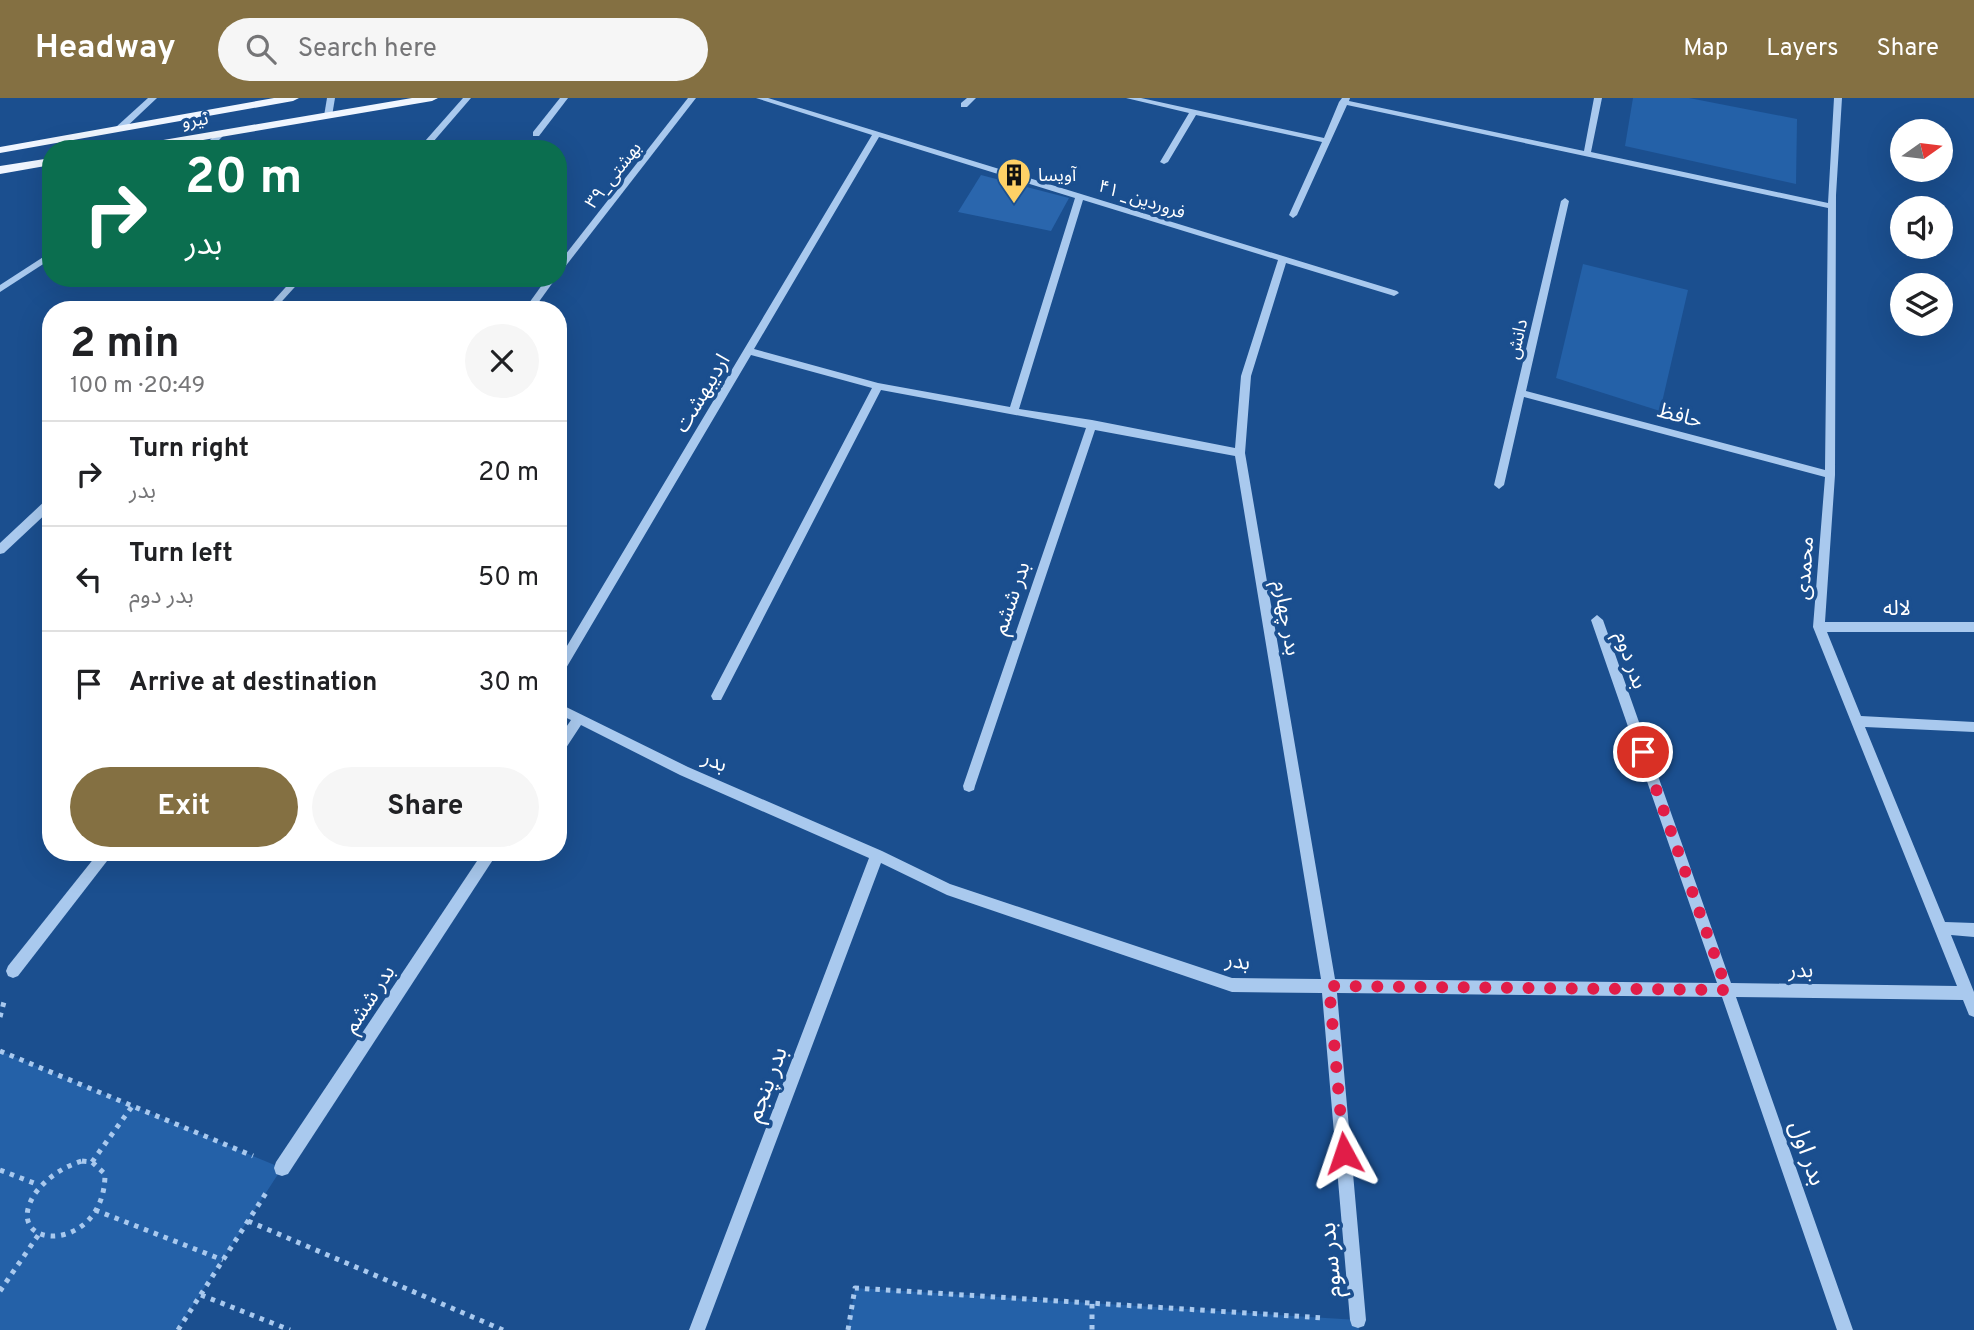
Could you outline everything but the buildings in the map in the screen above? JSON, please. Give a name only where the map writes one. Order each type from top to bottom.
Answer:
[{"type":"main road","name":"نیرو","points":[[57,140],[293,98]]},
{"type":"main road","name":"نیرو","points":[[181,140],[432,98]]},
{"type":"main road","name":"نیرو","points":[[0,150],[42,143]]},
{"type":"main road","points":[[0,170],[42,163]]},
{"type":"street","points":[[119,129],[153,98]]},
{"type":"street","points":[[328,116],[331,98]]},
{"type":"street","points":[[430,140],[467,98]]},
{"type":"street","points":[[536,135],[564,98]]},
{"type":"street","name":"۳۹_بهشتی","points":[[567,258],[692,98]]},
{"type":"street","name":"۴۱ _فروردین","points":[[760,98],[1394,293]]},
{"type":"street","points":[[964,105],[972,98]]},
{"type":"street","points":[[1130,98],[1326,141]]},
{"type":"street","points":[[1587,154],[1598,98]]},
{"type":"street","name":"محمدی","points":[[1838,98],[1832,206],[1829,475],[1819,627],[1974,1010]]},
{"type":"street","points":[[1293,215],[1344,100],[1832,206]]},
{"type":"street","points":[[1164,162],[1194,112]]},
{"type":"street","points":[[215,140],[222,133]]},
{"type":"street","name":"اردیبهشت","points":[[567,657],[877,134]]},
{"type":"street","points":[[1014,410],[1080,195]]},
{"type":"street","name":"دانش","points":[[1499,485],[1565,201]]},
{"type":"street","name":"بدر چهارم","points":[[1282,260],[1245,376],[1240,453],[1329,986]]},
{"type":"street","points":[[0,289],[42,261]]},
{"type":"street","points":[[278,301],[291,287]]},
{"type":"street","points":[[749,351],[878,386],[1240,453]]},
{"type":"street","points":[[717,696],[878,386]]},
{"type":"street","name":"حافظ","points":[[1521,393],[1829,475]]},
{"type":"street","name":"بدر ششم","points":[[970,786],[1092,424]]},
{"type":"street","points":[[0,550],[42,510]]},
{"type":"street","name":"بدر دوم","points":[[1597,620],[1727,990]]},
{"type":"street","name":"لاله","points":[[1819,627],[1974,627]]},
{"type":"street","name":"بدر","points":[[567,713],[684,771],[877,855],[947,890],[1232,985],[1966,993]]},
{"type":"street","points":[[567,736],[578,719]]},
{"type":"street","points":[[1858,721],[1974,727]]},
{"type":"street","name":"بدر پنجم","points":[[697,1330],[877,855]]},
{"type":"street","points":[[13,971],[100,861]]},
{"type":"street","name":"بدر ششم","points":[[282,1168],[485,861]]},
{"type":"street","points":[[1940,928],[1974,930]]},
{"type":"street","name":"بدر سوم","points":[[1329,986],[1358,1320]]},
{"type":"street","name":"بدر اول","points":[[1727,990],[1845,1330]]},
{"type":"path","points":[[0,1051],[282,1168],[178,1330]]},
{"type":"path","points":[[92,1162],[133,1105]]},
{"type":"path","points":[[92,1162],[105,1174],[103,1198],[96,1210],[74,1230],[61,1236],[39,1234],[32,1228],[28,1209],[39,1185],[71,1163],[92,1162]]},
{"type":"path","points":[[0,1170],[39,1185]]},
{"type":"path","points":[[96,1210],[223,1260]]},
{"type":"path","points":[[248,1221],[503,1330]]},
{"type":"path","points":[[0,1291],[39,1234]]},
{"type":"path","points":[[848,1330],[855,1288],[1358,1320]]},
{"type":"path","points":[[201,1295],[290,1330]]},
{"type":"path","points":[[1092,1304],[1092,1330]]},
{"type":"shaded area","points":[[1633,98],[1689,98],[1797,119],[1796,184],[1625,146]]},
{"type":"shaded area","points":[[1583,264],[1688,290],[1660,411],[1556,378]]},
{"type":"shaded area","points":[[0,1051],[282,1168],[177,1330],[0,1330]]},
{"type":"shaded area","points":[[855,1288],[1358,1320],[1359,1330],[848,1330]]},
{"type":"place","name":"آویسا","points":[[1014,205]]},
{"type":"route","points":[[1344,1153],[1329,986],[1727,990],[1643,752]]}]
